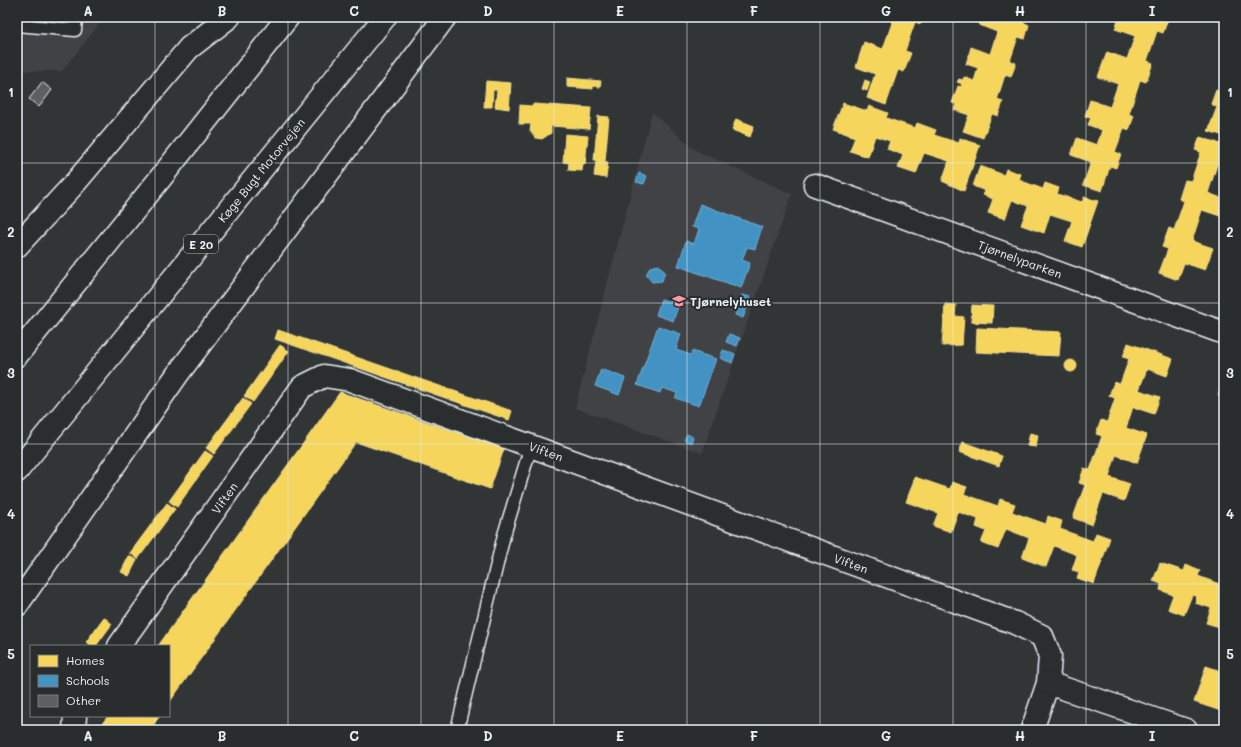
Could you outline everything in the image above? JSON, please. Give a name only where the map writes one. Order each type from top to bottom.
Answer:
[{"type":"main road","points":[[17,246],[75,183],[189,48],[229,17]]},
{"type":"main road","points":[[17,355],[160,180],[288,17]]},
{"type":"main road","name":"Køge Bugt Motorvejen","points":[[17,471],[385,17]]},
{"type":"main road","points":[[17,605],[177,375],[445,17]]},
{"type":"main road","name":"Tjørnelyparken","points":[[815,185],[1224,333]]},
{"type":"main road","name":"Viften","points":[[120,645],[302,387],[324,376],[350,380],[1016,623],[1042,636],[1050,656],[1048,682],[1032,730]]},
{"type":"main road","points":[[1048,682],[1186,730]]},
{"type":"main road","points":[[74,730],[75,717]]},
{"type":"lane","points":[[17,25],[74,30],[76,17]]},
{"type":"lane","points":[[457,730],[504,535],[531,446]]},
{"type":"shaded area","points":[[17,17],[105,17],[62,71],[17,71]]},
{"type":"shaded area","name":"Tjørnelyhuset","points":[[652,112],[695,150],[792,194],[702,453],[575,408]]},
{"type":"building: Homes","points":[[894,17],[923,17],[921,24],[915,22],[905,51],[911,53],[904,72],[898,70],[886,105],[867,98],[875,74],[856,67],[864,42],[883,49]]},
{"type":"building: Homes","points":[[982,17],[1025,17],[1023,22],[1029,25],[1025,39],[1018,37],[1010,61],[1016,63],[1011,77],[1005,75],[997,100],[1003,102],[998,116],[992,114],[983,138],[963,131],[969,115],[954,110],[956,104],[952,103],[958,86],[961,87],[962,84],[957,82],[959,79],[963,80],[964,77],[974,81],[978,68],[966,64],[971,47],[990,54],[997,32],[979,25]]},
{"type":"building: Homes","points":[[1119,17],[1162,17],[1168,19],[1163,33],[1157,31],[1147,61],[1153,63],[1146,82],[1140,80],[1129,114],[1134,116],[1129,130],[1124,128],[1115,152],[1121,154],[1116,168],[1110,166],[1102,191],[1083,185],[1091,162],[1071,155],[1077,138],[1097,145],[1102,130],[1088,125],[1091,117],[1085,116],[1090,100],[1110,107],[1118,84],[1098,77],[1107,52],[1127,59],[1135,36],[1115,29]]},
{"type":"building: Homes","points":[[567,78],[601,81],[600,87],[593,86],[593,89],[567,87]]},
{"type":"building: Homes","points":[[865,80],[870,82],[867,91],[862,89]]},
{"type":"building: Homes","points":[[486,81],[511,83],[509,109],[495,107],[497,90],[493,90],[492,107],[484,107]]},
{"type":"building: Homes","points":[[1224,87],[1224,136],[1208,131],[1217,107],[1211,104],[1216,90],[1222,92]]},
{"type":"building: Homes","points":[[843,103],[867,111],[869,106],[888,113],[886,118],[915,128],[917,123],[936,130],[934,135],[959,143],[960,138],[980,145],[964,191],[942,181],[949,161],[924,153],[916,174],[898,168],[903,155],[887,149],[890,141],[875,136],[868,157],[850,151],[855,137],[833,129]]},
{"type":"building: Homes","points":[[534,104],[591,108],[589,129],[551,126],[551,133],[542,139],[536,138],[530,131],[531,124],[519,124],[520,105],[531,106]]},
{"type":"building: Homes","points":[[598,116],[609,117],[605,161],[594,160]]},
{"type":"building: Homes","points":[[736,119],[754,126],[750,137],[732,130]]},
{"type":"building: Homes","points":[[565,134],[588,136],[585,164],[583,164],[582,171],[568,170],[569,163],[563,162]]},
{"type":"building: Homes","points":[[1200,137],[1224,145],[1224,164],[1218,162],[1208,193],[1224,199],[1224,215],[1223,217],[1202,210],[1192,241],[1213,248],[1205,270],[1184,263],[1178,280],[1159,273],[1168,249],[1162,247],[1169,228],[1174,230],[1184,201],[1179,199],[1185,180],[1191,181],[1201,152],[1195,150]]},
{"type":"building: Homes","points":[[596,161],[608,162],[606,178],[594,176]]},
{"type":"building: Homes","points":[[980,166],[1004,175],[1006,169],[1021,174],[1019,180],[1043,189],[1045,183],[1059,188],[1057,194],[1082,202],[1084,197],[1098,201],[1082,247],[1065,241],[1072,221],[1050,214],[1044,233],[1021,225],[1028,206],[1012,200],[1005,219],[988,213],[993,199],[983,195],[985,191],[973,186]]},
{"type":"building: Homes","points":[[945,304],[956,305],[955,316],[964,317],[962,345],[942,346]]},
{"type":"building: Homes","points":[[972,305],[993,306],[992,323],[971,322]]},
{"type":"building: Homes","points":[[977,328],[1061,332],[1059,356],[976,352]]},
{"type":"building: Homes","points":[[278,330],[512,411],[509,420],[275,339]]},
{"type":"building: Homes","points":[[1128,343],[1173,359],[1167,376],[1147,369],[1139,390],[1160,397],[1154,414],[1133,407],[1126,428],[1147,435],[1137,463],[1116,455],[1109,477],[1130,484],[1124,501],[1103,494],[1092,525],[1073,518],[1085,485],[1079,483],[1084,468],[1090,470],[1102,436],[1096,434],[1101,420],[1107,422],[1115,398],[1109,396],[1114,382],[1120,384],[1129,359],[1123,357]]},
{"type":"building: Homes","points":[[280,345],[289,351],[253,402],[244,396]]},
{"type":"building: Homes","points":[[1073,360],[1076,361],[1076,371],[1069,372],[1066,371],[1065,364],[1066,361]]},
{"type":"building: Homes","points":[[1224,378],[1224,398],[1218,396]]},
{"type":"building: Homes","points":[[340,392],[504,449],[490,489],[356,442],[170,702],[170,645],[159,645]]},
{"type":"building: Homes","points":[[243,398],[251,404],[214,454],[206,448]]},
{"type":"building: Homes","points":[[1030,433],[1038,435],[1036,447],[1027,446]]},
{"type":"building: Homes","points":[[963,442],[1002,456],[999,466],[959,452]]},
{"type":"building: Homes","points":[[205,451],[213,456],[177,507],[169,501]]},
{"type":"building: Homes","points":[[915,477],[950,489],[952,482],[967,487],[964,494],[998,506],[1000,499],[1015,504],[1012,512],[1046,524],[1048,516],[1062,521],[1060,529],[1093,541],[1096,533],[1110,538],[1094,584],[1077,578],[1079,572],[1072,570],[1077,555],[1054,546],[1046,567],[1022,558],[1029,538],[1006,529],[998,549],[981,543],[986,531],[976,527],[978,519],[958,512],[951,532],[933,526],[938,513],[906,502]]},
{"type":"building: Homes","points":[[167,503],[175,509],[138,559],[130,553]]},
{"type":"building: Homes","points":[[129,556],[137,560],[129,576],[121,572]]},
{"type":"building: Homes","points":[[1160,563],[1184,571],[1186,565],[1200,571],[1198,576],[1222,585],[1224,580],[1223,628],[1206,623],[1211,608],[1195,603],[1197,597],[1192,595],[1184,615],[1168,609],[1173,595],[1160,590],[1161,584],[1153,581]]},
{"type":"building: Homes","points":[[104,617],[112,624],[97,645],[90,645],[86,642]]},
{"type":"building: Homes","points":[[1206,666],[1224,672],[1224,712],[1194,702]]},
{"type":"building: Homes","points":[[107,717],[159,717],[149,730],[103,730],[101,725]]},
{"type":"building: Schools","points":[[639,173],[647,176],[644,184],[636,182]]},
{"type":"building: Schools","points":[[700,204],[762,227],[755,249],[747,247],[742,260],[750,263],[741,288],[678,266],[686,241],[694,244],[699,229],[692,227]]},
{"type":"building: Schools","points":[[659,265],[665,272],[662,281],[652,282],[646,275],[650,267]]},
{"type":"building: Schools","points":[[742,295],[751,297],[743,318],[735,315]]},
{"type":"building: Schools","points":[[661,299],[679,304],[673,321],[656,315]]},
{"type":"building: Schools","points":[[658,326],[681,334],[676,350],[691,355],[692,351],[716,359],[699,406],[675,398],[677,393],[662,388],[660,393],[637,385]]},
{"type":"building: Schools","points":[[729,334],[740,338],[737,346],[726,342]]},
{"type":"building: Schools","points":[[723,350],[735,354],[732,363],[720,358]]},
{"type":"building: Schools","points":[[601,369],[625,378],[619,395],[595,386]]},
{"type":"building: Schools","points":[[687,434],[693,437],[691,443],[684,440]]},
{"type":"building: Other","points":[[42,82],[52,90],[39,107],[29,99]]},
{"type":"place","name":"Tjørnelyhuset","points":[[679,301]]}]
